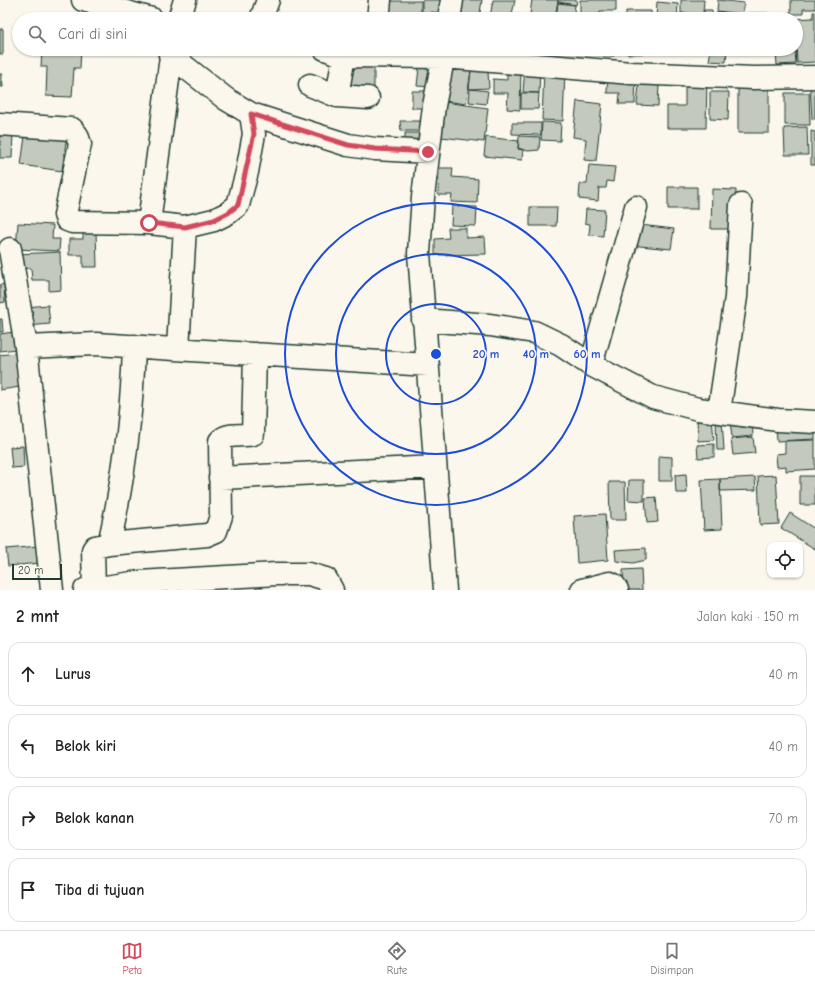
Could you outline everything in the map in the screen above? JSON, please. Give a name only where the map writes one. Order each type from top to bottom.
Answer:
[{"type":"street","points":[[83,0],[127,12]]},
{"type":"street","points":[[181,12],[185,0]]},
{"type":"street","points":[[264,12],[268,0]]},
{"type":"street","points":[[379,12],[380,0]]},
{"type":"street","points":[[450,12],[452,0]]},
{"type":"street","points":[[149,223],[170,56]]},
{"type":"street","points":[[176,56],[226,99],[251,114],[348,145],[375,149],[428,152]]},
{"type":"street","points":[[334,56],[337,96]]},
{"type":"street","points":[[443,56],[434,106],[428,152],[419,253],[444,590]]},
{"type":"street","points":[[472,56],[631,73],[754,78],[815,77]]},
{"type":"street","points":[[310,85],[337,96],[368,98]]},
{"type":"street","points":[[0,124],[72,129],[77,135],[80,144],[65,215],[67,220],[72,222],[149,223],[185,227],[214,220],[228,213],[238,205],[254,134],[251,114]]},
{"type":"street","points":[[719,412],[736,297],[741,205]]},
{"type":"street","points":[[591,365],[636,207]]},
{"type":"street","points":[[178,349],[185,227]]},
{"type":"street","points":[[10,249],[26,347],[52,590]]},
{"type":"street","points":[[424,320],[490,325],[534,332],[561,345],[591,365],[653,397],[698,409],[778,420],[815,422]]},
{"type":"street","points":[[26,347],[96,344],[428,365]]},
{"type":"street","points":[[109,544],[124,475],[133,396],[134,346]]},
{"type":"street","points":[[255,354],[254,434],[229,436],[220,441],[220,516],[219,525],[213,534],[109,544],[95,547],[93,550],[90,589],[139,582],[277,582],[309,574],[326,579],[332,590]]},
{"type":"street","points":[[220,478],[435,467]]},
{"type":"street","points":[[582,590],[610,583],[614,585],[617,590]]},
{"type":"building","points":[[422,0],[446,0],[445,12],[422,12]]},
{"type":"building","points":[[459,0],[482,0],[480,12],[458,12]]},
{"type":"building","points":[[493,0],[515,0],[512,12],[491,12]]},
{"type":"building","points":[[532,0],[558,0],[556,12],[530,12]]},
{"type":"building","points":[[559,0],[577,0],[576,5],[558,2]]},
{"type":"building","points":[[580,0],[616,0],[616,11],[580,12]]},
{"type":"building","points":[[681,0],[704,0],[703,12],[681,12]]},
{"type":"building","points":[[718,0],[744,3],[742,12],[717,11]]},
{"type":"building","points":[[791,0],[815,0],[815,9],[803,9],[803,12],[791,12]]},
{"type":"building","points":[[387,1],[421,1],[421,12],[387,12]]},
{"type":"building","points":[[657,2],[678,4],[677,12],[656,12]]},
{"type":"building","points":[[558,3],[575,5],[574,12],[557,12]]},
{"type":"building","points":[[704,10],[712,10],[712,12],[704,12]]},
{"type":"building","points":[[651,11],[651,12],[626,12]]},
{"type":"building","points":[[813,12],[815,12],[815,62],[797,63],[797,56],[803,56],[803,19],[813,18]]},
{"type":"building","points":[[0,29],[3,29],[3,54],[0,54]]},
{"type":"building","points":[[42,56],[81,56],[80,68],[74,68],[72,97],[46,96],[47,67],[41,67]]},
{"type":"building","points":[[710,56],[726,56],[726,62],[709,61]]},
{"type":"building","points":[[776,56],[795,56],[796,64],[777,65]]},
{"type":"building","points":[[420,58],[434,60],[431,87],[417,86]]},
{"type":"building","points":[[452,61],[472,64],[466,104],[446,101]]},
{"type":"building","points":[[346,65],[374,65],[374,90],[347,95]]},
{"type":"building","points":[[525,68],[540,69],[539,93],[523,92]]},
{"type":"building","points":[[507,69],[521,69],[520,110],[507,109],[508,93],[493,93],[493,79],[507,80]]},
{"type":"building","points":[[471,70],[488,72],[489,88],[469,89]]},
{"type":"building","points":[[544,70],[565,71],[563,121],[542,120]]},
{"type":"building","points":[[608,72],[636,74],[635,104],[619,104],[620,93],[607,93]]},
{"type":"building","points":[[0,74],[2,74],[3,87],[0,87]]},
{"type":"building","points":[[685,77],[707,77],[706,128],[667,128],[667,106],[685,106]]},
{"type":"building","points":[[738,79],[769,79],[769,133],[738,133]]},
{"type":"building","points":[[639,84],[659,85],[658,106],[637,105]]},
{"type":"building","points":[[810,84],[815,84],[815,119],[812,119]]},
{"type":"building","points":[[470,89],[488,91],[486,104],[469,102]]},
{"type":"building","points":[[412,91],[427,91],[427,108],[412,108]]},
{"type":"building","points":[[710,92],[729,92],[728,120],[710,119]]},
{"type":"building","points":[[521,93],[539,93],[538,109],[521,109]]},
{"type":"building","points":[[785,93],[809,93],[810,125],[785,125]]},
{"type":"building","points":[[437,101],[488,108],[484,142],[433,136]]},
{"type":"building","points":[[577,101],[602,104],[596,161],[584,160],[586,139],[573,137]]},
{"type":"building","points":[[400,121],[422,121],[422,131],[401,131]]},
{"type":"building","points":[[542,122],[561,123],[560,141],[541,140]]},
{"type":"building","points":[[512,123],[541,123],[541,135],[512,134]]},
{"type":"building","points":[[807,127],[808,155],[785,155],[784,128]]},
{"type":"building","points":[[26,129],[67,134],[62,171],[21,165]]},
{"type":"building","points":[[0,131],[13,131],[12,158],[0,158]]},
{"type":"building","points":[[811,131],[815,132],[815,165],[811,165]]},
{"type":"building","points":[[405,133],[423,133],[423,145],[405,150]]},
{"type":"building","points":[[519,136],[540,137],[539,150],[528,151],[518,148]]},
{"type":"building","points":[[486,137],[519,141],[518,149],[523,150],[522,160],[484,156]]},
{"type":"building","points":[[589,165],[615,167],[613,182],[607,181],[606,188],[599,188],[598,201],[579,199],[580,184],[587,184]]},
{"type":"building","points":[[439,168],[453,168],[452,177],[478,179],[477,203],[451,202],[452,195],[438,195]]},
{"type":"building","points":[[668,187],[697,187],[697,209],[668,209]]},
{"type":"building","points":[[712,189],[736,190],[735,229],[711,229]]},
{"type":"building","points":[[452,206],[477,207],[476,226],[451,225]]},
{"type":"building","points":[[530,207],[557,207],[556,226],[530,226]]},
{"type":"building","points":[[586,209],[605,210],[603,236],[589,235],[590,224],[585,223]]},
{"type":"building","points":[[18,223],[53,225],[52,239],[60,239],[59,251],[16,249]]},
{"type":"building","points":[[632,224],[674,229],[671,249],[629,245]]},
{"type":"building","points":[[448,228],[466,228],[466,238],[485,237],[486,254],[435,255],[435,239],[449,238]]},
{"type":"building","points":[[96,230],[97,267],[83,267],[83,255],[69,255],[69,239],[83,239],[83,231]]},
{"type":"building","points":[[60,252],[61,290],[49,291],[49,280],[32,280],[31,268],[18,269],[17,254]]},
{"type":"building","points":[[4,284],[5,302],[0,303],[0,285]]},
{"type":"building","points":[[48,305],[50,324],[28,326],[26,307]]},
{"type":"building","points":[[0,319],[2,319],[3,332],[0,332]]},
{"type":"building","points":[[14,332],[16,349],[0,351],[0,334]]},
{"type":"building","points":[[15,353],[20,387],[0,390],[0,355]]},
{"type":"building","points":[[712,418],[714,440],[698,441],[697,419]]},
{"type":"building","points":[[716,419],[722,419],[724,450],[717,450]]},
{"type":"building","points":[[752,419],[753,436],[732,438],[730,421]]},
{"type":"building","points":[[815,423],[815,439],[777,441],[776,425]]},
{"type":"building","points":[[753,437],[755,453],[733,455],[731,439]]},
{"type":"building","points":[[815,440],[815,469],[786,471],[786,466],[777,467],[776,454],[785,453],[785,441]]},
{"type":"building","points":[[714,444],[714,457],[698,458],[697,445]]},
{"type":"building","points":[[23,446],[24,467],[12,468],[10,447]]},
{"type":"building","points":[[659,456],[672,457],[672,481],[659,481]]},
{"type":"building","points":[[686,474],[687,493],[676,493],[675,475]]},
{"type":"building","points":[[776,475],[779,524],[760,525],[758,476]]},
{"type":"building","points":[[800,476],[815,476],[815,505],[800,505]]},
{"type":"building","points":[[755,477],[756,490],[720,491],[720,479]]},
{"type":"building","points":[[720,479],[722,529],[704,530],[701,480]]},
{"type":"building","points":[[629,480],[644,480],[644,501],[628,500]]},
{"type":"building","points":[[609,482],[625,482],[626,520],[610,520]]},
{"type":"building","points":[[656,497],[658,522],[647,523],[645,498]]},
{"type":"building","points":[[790,513],[815,529],[815,549],[781,528]]},
{"type":"building","points":[[605,514],[608,560],[577,563],[574,516]]},
{"type":"building","points":[[39,546],[40,563],[8,566],[6,549]]},
{"type":"building","points":[[646,548],[646,560],[633,563],[616,561],[615,550]]},
{"type":"building","points":[[641,569],[642,590],[624,590],[623,570]]},
{"type":"route","points":[[149,223],[185,227],[214,220],[228,213],[238,205],[247,172],[254,134],[251,114],[348,145],[375,149],[428,152]]}]
